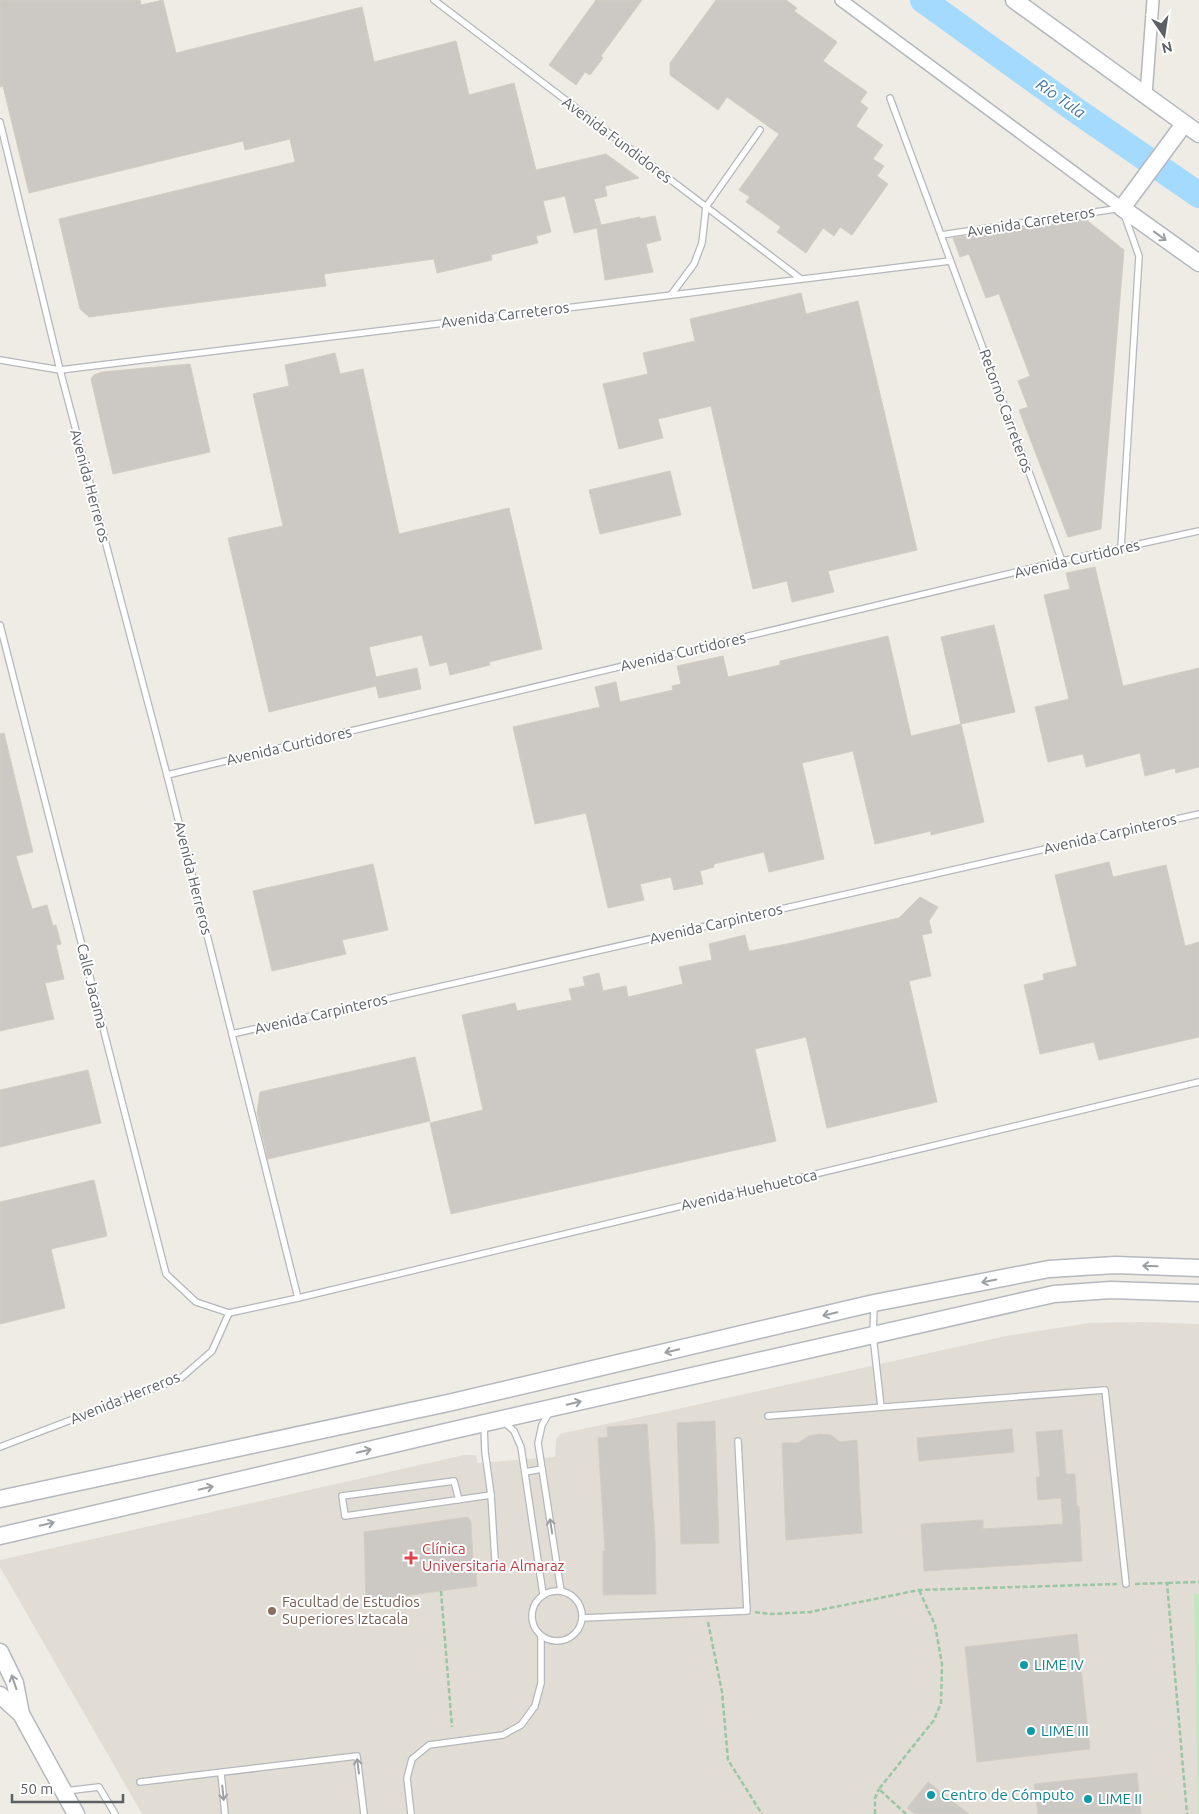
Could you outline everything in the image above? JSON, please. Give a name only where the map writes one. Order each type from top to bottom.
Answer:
[{"type":"main road","points":[[1014,0],[1146,95],[1180,130],[1199,134]]},
{"type":"main road","points":[[1180,130],[1125,204],[1199,263]]},
{"type":"main road","points":[[0,1499],[448,1403],[874,1303],[1049,1269],[1115,1265],[1199,1268]]},
{"type":"main road","points":[[0,1536],[492,1421],[1054,1294],[1111,1290],[1199,1292]]},
{"type":"main road","points":[[448,1403],[454,1430]]},
{"type":"main road","points":[[0,1652],[15,1683],[21,1714],[76,1814]]},
{"type":"main road","points":[[0,1695],[21,1714]]},
{"type":"street","points":[[841,0],[1125,204]]},
{"type":"street","points":[[1146,95],[1152,0]]},
{"type":"lane","name":"Avenida Fundidores","points":[[434,0],[801,279]]},
{"type":"lane","name":"Retorno Carreteros","points":[[890,98],[1062,561]]},
{"type":"lane","name":"Avenida Herreros","points":[[0,122],[60,370],[167,775],[298,1298]]},
{"type":"lane","points":[[671,295],[694,264],[702,243],[706,207],[760,130]]},
{"type":"lane","points":[[1121,548],[1139,256],[1125,204]]},
{"type":"lane","name":"Avenida Carreteros","points":[[941,235],[1125,204]]},
{"type":"lane","name":"Avenida Carreteros","points":[[60,370],[950,262]]},
{"type":"lane","points":[[0,360],[60,370]]},
{"type":"lane","name":"Avenida Curtidores","points":[[167,775],[1062,561],[1199,531]]},
{"type":"lane","name":"Calle Jacama","points":[[0,625],[166,1274],[196,1302],[229,1313]]},
{"type":"lane","name":"Avenida Carpinteros","points":[[232,1034],[1199,814]]},
{"type":"lane","name":"Avenida Huehuetoca","points":[[298,1298],[1199,1082]]},
{"type":"lane","points":[[229,1313],[298,1298]]},
{"type":"lane","points":[[874,1303],[873,1336],[881,1407]]},
{"type":"lane","name":"Avenida Herreros","points":[[0,1447],[181,1378],[212,1351],[229,1313]]},
{"type":"lane","points":[[768,1416],[1105,1390],[1126,1584]]},
{"type":"lane","points":[[553,1408],[542,1425],[538,1443],[562,1591]]},
{"type":"lane","points":[[495,1560],[491,1495],[485,1452],[492,1421],[514,1431],[518,1438],[525,1472],[543,1594]]},
{"type":"lane","points":[[582,1618],[747,1611],[738,1441]]},
{"type":"lane","points":[[525,1472],[542,1469]]},
{"type":"lane","points":[[459,1500],[454,1481],[342,1496],[345,1516],[459,1500],[491,1495]]},
{"type":"lane","points":[[562,1591],[577,1601],[581,1609],[580,1627],[575,1635],[567,1640],[549,1641],[541,1637],[534,1629],[531,1620],[532,1610],[536,1601],[543,1594],[562,1591]]},
{"type":"lane","points":[[411,1814],[407,1778],[412,1759],[428,1745],[503,1735],[521,1725],[526,1719],[535,1706],[541,1683],[541,1637]]},
{"type":"lane","points":[[140,1782],[357,1756],[364,1814]]},
{"type":"lane","points":[[221,1773],[226,1814]]},
{"type":"lane","points":[[64,1791],[99,1787],[115,1814]]},
{"type":"path","points":[[747,1611],[770,1614],[810,1612],[919,1590],[1199,1582]]},
{"type":"path","points":[[1167,1583],[1188,1814]]},
{"type":"path","points":[[441,1590],[452,1727]]},
{"type":"path","points":[[875,1814],[875,1798],[879,1789],[934,1720],[941,1703],[942,1664],[935,1625],[919,1590]]},
{"type":"path","points":[[706,1613],[722,1692],[728,1760],[762,1814]]},
{"type":"path","points":[[879,1789],[906,1814]]},
{"type":"shaded area","points":[[1089,1323],[1199,1324],[1199,1814],[142,1814],[0,1567],[0,1560],[464,1455],[476,1455],[477,1463],[555,1457],[556,1440],[563,1433],[1006,1336]]},
{"type":"green space","points":[[1194,1594],[1199,1594],[1199,1814],[1198,1814]]},
{"type":"building","points":[[0,0],[140,0],[141,5],[163,0],[176,53],[362,7],[374,62],[456,41],[469,95],[514,83],[536,170],[606,154],[639,178],[605,186],[607,196],[594,199],[601,225],[655,216],[661,240],[646,244],[653,272],[605,280],[597,228],[574,233],[565,196],[543,201],[551,232],[536,236],[538,243],[491,255],[492,260],[437,273],[434,259],[324,274],[326,286],[89,317],[80,309],[59,219],[295,162],[290,139],[245,150],[243,141],[29,193],[3,86],[0,87]]},
{"type":"building","points":[[596,0],[642,0],[601,56],[603,58],[590,75],[585,72],[576,85],[549,65]]},
{"type":"building","points":[[716,0],[786,0],[797,8],[794,11],[837,42],[823,61],[867,92],[860,102],[868,108],[856,126],[883,145],[873,159],[884,166],[877,176],[888,184],[852,235],[840,227],[834,236],[823,228],[806,253],[777,232],[781,227],[746,202],[750,197],[739,190],[779,134],[727,97],[718,110],[670,75],[670,63]]},
{"type":"building","points":[[1084,218],[1124,250],[1101,529],[1068,537],[1019,410],[1028,407],[1018,381],[1030,376],[999,294],[986,298],[969,254],[960,257],[953,238]]},
{"type":"building","points":[[801,293],[806,314],[858,301],[917,550],[828,571],[834,592],[792,602],[787,581],[753,589],[711,406],[658,419],[663,438],[619,449],[603,384],[648,374],[643,353],[695,341],[690,319]]},
{"type":"building","points":[[335,353],[340,374],[363,369],[399,534],[509,508],[542,649],[489,662],[490,665],[450,675],[447,662],[430,666],[422,635],[369,647],[376,677],[417,668],[421,689],[379,698],[376,686],[269,712],[228,538],[283,526],[253,394],[289,386],[285,365]]},
{"type":"building","points":[[190,364],[210,452],[113,474],[91,379],[94,375],[102,372]]},
{"type":"building","points":[[670,471],[681,515],[600,534],[589,490]]},
{"type":"building","points":[[1095,567],[1123,686],[1199,668],[1199,767],[1176,773],[1175,768],[1145,776],[1140,753],[1086,767],[1083,754],[1048,762],[1035,707],[1069,699],[1044,595],[1070,589],[1066,573]]},
{"type":"building","points":[[994,625],[1015,712],[961,724],[941,637]]},
{"type":"building","points":[[888,636],[911,736],[961,724],[984,822],[931,835],[931,831],[875,844],[853,751],[802,763],[824,859],[769,872],[764,852],[714,864],[714,867],[700,871],[703,884],[674,890],[671,877],[640,884],[644,900],[608,908],[586,813],[535,824],[513,727],[600,707],[595,687],[616,682],[620,702],[673,690],[672,686],[681,684],[677,666],[723,656],[728,677],[780,665],[780,661]]},
{"type":"building","points":[[4,733],[33,852],[16,856],[32,909],[47,905],[53,926],[56,925],[61,944],[56,945],[64,979],[45,983],[54,1019],[0,1031],[0,734]]},
{"type":"building","points":[[1109,862],[1113,877],[1166,865],[1185,946],[1199,942],[1199,1037],[1099,1060],[1094,1042],[1040,1054],[1024,985],[1044,980],[1043,974],[1077,966],[1055,875]]},
{"type":"building","points":[[373,864],[388,930],[342,940],[346,954],[272,971],[253,891]]},
{"type":"building","points":[[920,897],[938,907],[929,921],[932,933],[922,935],[931,976],[909,981],[937,1102],[827,1128],[806,1037],[755,1049],[776,1141],[451,1214],[430,1123],[483,1110],[462,1015],[515,1003],[517,1011],[572,1000],[569,989],[585,986],[583,977],[599,973],[603,991],[626,986],[628,997],[683,984],[679,967],[712,960],[709,944],[745,935],[749,951],[787,944],[899,918]]},
{"type":"building","points":[[415,1057],[430,1121],[268,1159],[257,1113],[260,1092]]},
{"type":"building","points":[[88,1070],[101,1123],[0,1147],[0,1090]]},
{"type":"building","points":[[94,1180],[107,1236],[51,1249],[65,1308],[0,1324],[0,1202]]},
{"type":"building","points":[[715,1421],[719,1543],[681,1544],[677,1423]]},
{"type":"building","points":[[647,1424],[655,1539],[656,1594],[603,1595],[603,1551],[605,1551],[598,1438],[608,1437],[607,1427]]},
{"type":"building","points":[[1012,1429],[1014,1452],[919,1461],[917,1438]]},
{"type":"building","points":[[1062,1430],[1066,1474],[1075,1474],[1082,1561],[924,1571],[921,1524],[983,1520],[983,1529],[1063,1524],[1061,1498],[1038,1500],[1036,1477],[1040,1477],[1036,1432]]},
{"type":"building","points":[[819,1434],[831,1435],[840,1442],[857,1440],[862,1533],[786,1540],[782,1443],[798,1443],[809,1436]]},
{"type":"building","name":"Clínica Universitaria Almaraz","points":[[468,1517],[471,1522],[473,1561],[475,1561],[477,1586],[366,1601],[364,1532]]},
{"type":"building","points":[[1077,1634],[1090,1749],[977,1762],[965,1647]]},
{"type":"building","name":"LIME II","points":[[1137,1773],[1141,1814],[1038,1814],[1034,1784]]},
{"type":"building","name":"Centro de Cómputo","points":[[928,1782],[969,1814],[915,1814],[907,1808]]},
{"type":"waterway","name":"Río Tula","points":[[923,0],[1077,111],[1199,195]]},
{"type":"place","name":"Clínica Universitaria Almaraz","points":[[411,1558]]},
{"type":"place","name":"Facultad de Estudios Superiores Iztacala","points":[[272,1611]]},
{"type":"place","name":"LIME IV","points":[[1024,1665]]},
{"type":"place","name":"LIME III","points":[[1031,1731]]},
{"type":"place","name":"Centro de Cómputo","points":[[931,1795]]},
{"type":"place","name":"LIME II","points":[[1088,1799]]}]
